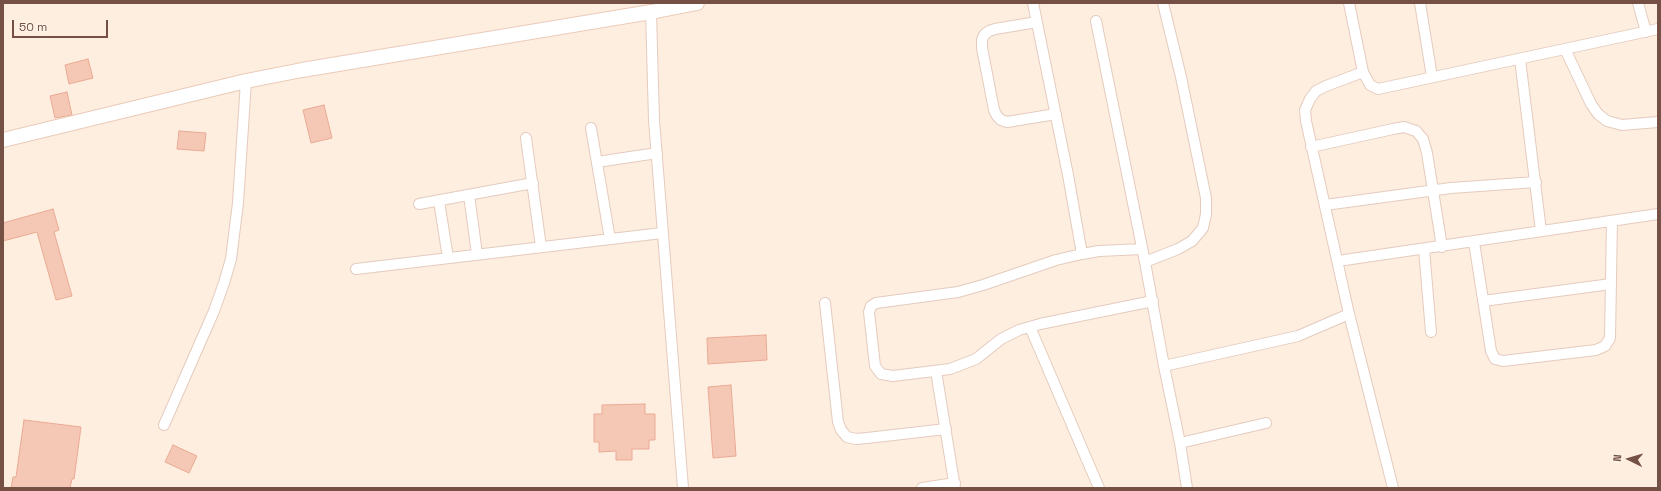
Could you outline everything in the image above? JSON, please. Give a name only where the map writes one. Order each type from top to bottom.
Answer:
[{"type":"street","points":[[3,140],[246,81],[358,60],[651,12],[697,3]]},
{"type":"street","points":[[1033,3],[1056,114],[1082,254]]},
{"type":"street","points":[[1145,262],[1178,248],[1192,240],[1203,228],[1206,214],[1204,190],[1181,77],[1163,3]]},
{"type":"street","points":[[1349,3],[1363,72],[1370,86],[1378,89],[1658,29]]},
{"type":"street","points":[[1420,3],[1432,77]]},
{"type":"street","points":[[1638,3],[1646,32]]},
{"type":"street","points":[[651,12],[662,232],[683,488]]},
{"type":"street","points":[[1096,21],[1153,301],[1164,366],[1180,443],[1186,488]]},
{"type":"street","points":[[1037,22],[996,29],[989,31],[984,35],[982,40],[982,48],[993,102],[997,116],[1001,120],[1008,122],[1056,114]]},
{"type":"street","points":[[1565,49],[1591,104],[1598,114],[1607,122],[1622,125],[1658,122]]},
{"type":"street","points":[[1520,58],[1541,231]]},
{"type":"street","points":[[1363,72],[1316,91],[1310,99],[1305,110],[1305,115],[1349,314],[1393,488]]},
{"type":"street","points":[[164,425],[214,311],[231,259],[238,202],[246,81]]},
{"type":"street","points":[[591,128],[610,239]]},
{"type":"street","points":[[1311,147],[1393,129],[1404,128],[1416,131],[1423,139],[1427,153],[1442,247]]},
{"type":"street","points":[[526,138],[541,247]]},
{"type":"street","points":[[597,162],[657,153]]},
{"type":"street","points":[[1325,205],[1433,191],[1536,182]]},
{"type":"street","points":[[419,204],[532,183]]},
{"type":"street","points":[[470,195],[477,254]]},
{"type":"street","points":[[439,200],[448,258]]},
{"type":"street","points":[[1338,262],[1658,214]]},
{"type":"street","points":[[1474,242],[1491,350],[1495,359],[1502,361],[1596,350],[1605,346],[1610,338],[1612,220]]},
{"type":"street","points":[[356,269],[662,232]]},
{"type":"street","points":[[1142,249],[1099,251],[1082,254],[1056,260],[958,292],[876,302],[871,306],[869,320],[875,366],[881,374],[893,376],[950,369],[969,362],[982,355],[1008,335],[1030,327],[1153,301]]},
{"type":"street","points":[[1424,249],[1431,332]]},
{"type":"street","points":[[1483,301],[1611,284]]},
{"type":"street","points":[[825,303],[838,422],[841,430],[847,437],[856,439],[946,429]]},
{"type":"street","points":[[1164,366],[1298,336],[1349,314]]},
{"type":"street","points":[[1030,327],[1099,488]]},
{"type":"street","points":[[922,488],[955,485],[936,371]]},
{"type":"street","points":[[1180,443],[1266,423]]},
{"type":"building","points":[[88,59],[93,78],[69,84],[65,65]]},
{"type":"building","points":[[67,92],[72,115],[55,118],[50,96]]},
{"type":"building","points":[[324,105],[332,138],[311,143],[303,110]]},
{"type":"building","points":[[179,131],[206,133],[204,151],[177,149]]},
{"type":"building","points":[[53,209],[59,230],[54,232],[72,296],[56,300],[37,232],[3,241],[3,223]]},
{"type":"building","points":[[766,335],[767,360],[708,364],[707,338]]},
{"type":"building","points":[[731,385],[736,456],[713,458],[708,387]]},
{"type":"building","points":[[645,404],[645,414],[655,414],[655,440],[649,440],[649,449],[632,449],[632,460],[616,460],[616,451],[599,452],[599,442],[594,442],[594,414],[602,414],[602,405]]},
{"type":"building","points":[[24,420],[81,427],[74,479],[72,479],[70,488],[11,488],[13,477],[16,477]]},
{"type":"building","points":[[173,445],[197,456],[189,473],[165,462]]}]
